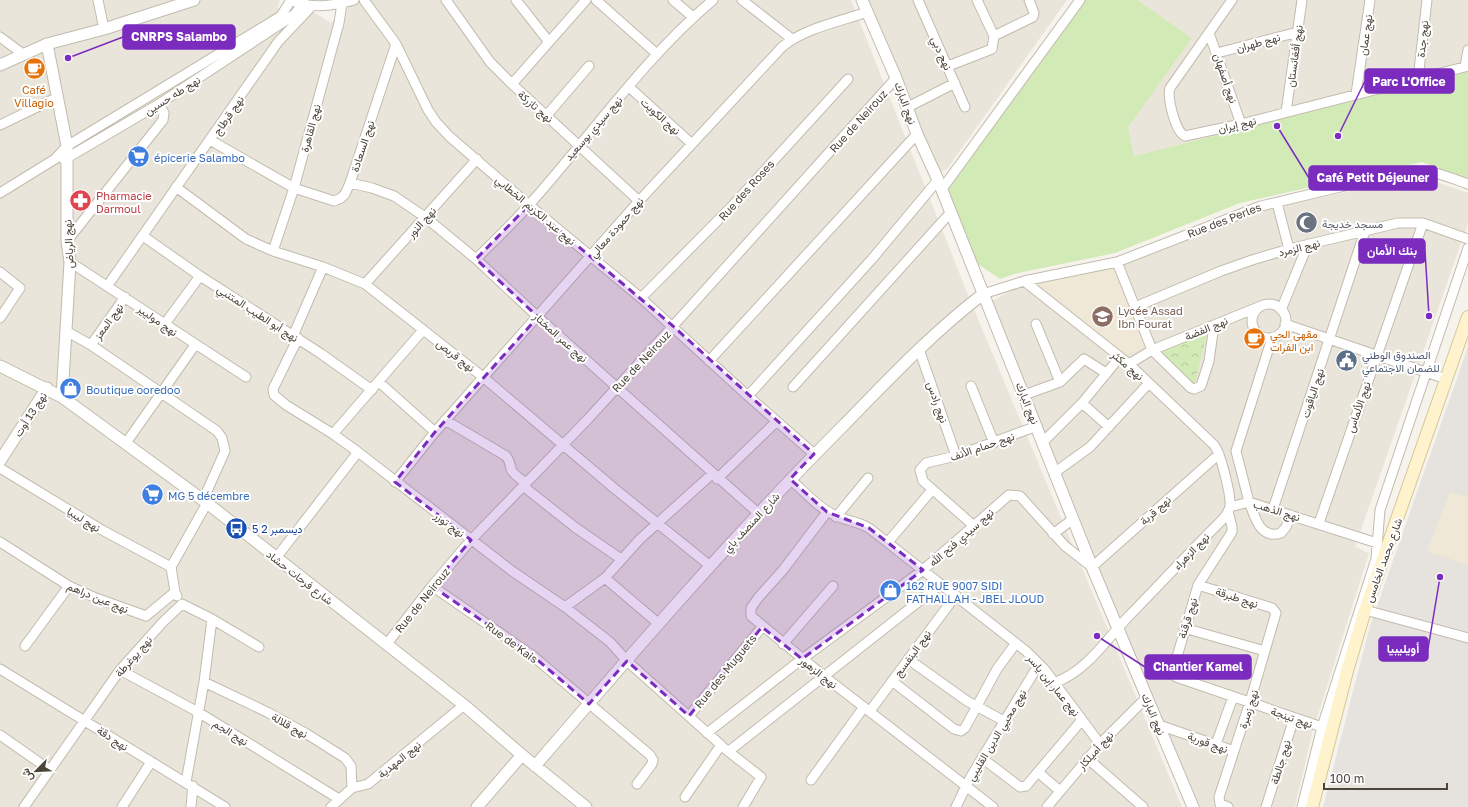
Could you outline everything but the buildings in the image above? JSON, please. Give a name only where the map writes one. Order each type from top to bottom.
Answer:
[{"type":"main road","name":"شارع محمد الخامس","points":[[1312,807],[1347,671],[1365,610],[1446,379],[1465,335],[1468,317]]},
{"type":"street","points":[[98,0],[104,29]]},
{"type":"street","points":[[0,65],[47,44],[104,29],[194,0]]},
{"type":"street","points":[[283,18],[291,0],[306,3],[342,3],[354,0]]},
{"type":"street","name":"نهج عبد الكريم الخطابي","points":[[364,0],[396,44],[436,122],[529,205],[592,255],[642,298],[776,422],[814,454]]},
{"type":"street","name":"نهج تازركة","points":[[446,0],[490,62],[639,200]]},
{"type":"street","points":[[516,0],[549,42]]},
{"type":"street","points":[[512,84],[586,0]]},
{"type":"street","points":[[596,0],[657,54]]},
{"type":"street","points":[[673,0],[693,17]]},
{"type":"street","name":"نهج سيدي بوسعيد","points":[[476,259],[529,205],[579,144],[657,54],[693,17],[713,0]]},
{"type":"street","points":[[742,0],[792,39]]},
{"type":"street","name":"نهج البارك","points":[[862,0],[951,212],[1092,567],[1194,807]]},
{"type":"street","name":"نهج دبي","points":[[918,0],[965,106]]},
{"type":"street","points":[[948,66],[990,51],[994,46],[994,36],[976,0]]},
{"type":"street","points":[[994,36],[1033,17],[1034,13],[1029,0]]},
{"type":"street","points":[[748,396],[940,185],[1080,0]]},
{"type":"street","name":"نهج إيران","points":[[1232,0],[1168,93],[1179,132],[1185,136],[1241,124],[1467,66]]},
{"type":"street","name":"نهج أفغانستان","points":[[1286,112],[1302,0]]},
{"type":"street","name":"نهج عمان","points":[[1356,94],[1370,0]]},
{"type":"street","name":"نهج جدة","points":[[1418,79],[1427,0]]},
{"type":"street","points":[[283,18],[295,14],[306,3]]},
{"type":"street","name":"نهج قرطاج","points":[[108,285],[306,3]]},
{"type":"street","name":"نهج القاهرة","points":[[273,251],[294,188],[339,23],[342,3]]},
{"type":"street","name":"نهج حمودة معالي","points":[[395,482],[445,420],[538,317],[639,200],[774,55],[792,39],[867,12]]},
{"type":"street","name":"نهج طه حسين","points":[[55,159],[67,158],[159,104],[283,18]]},
{"type":"street","name":"نهج طه حسين","points":[[0,194],[55,159],[67,146],[283,18]]},
{"type":"street","name":"نهج طهران","points":[[1218,53],[1298,32]]},
{"type":"street","name":"نهج أصفهان","points":[[1209,33],[1218,53],[1241,124]]},
{"type":"street","points":[[0,37],[23,54]]},
{"type":"street","name":"نهج الرياض","points":[[47,44],[56,98],[67,146],[67,241],[70,262],[62,397]]},
{"type":"street","name":"نهج السعادة","points":[[294,188],[334,201],[345,194],[396,44]]},
{"type":"street","points":[[1467,66],[1468,50]]},
{"type":"street","points":[[546,115],[589,66]]},
{"type":"street","name":"Rue de Neirouz","points":[[386,645],[432,586],[471,540],[617,387],[896,78]]},
{"type":"street","name":"Rue des Roses","points":[[642,298],[733,205],[848,79]]},
{"type":"street","points":[[908,107],[955,83]]},
{"type":"street","name":"نهج الكويت","points":[[629,87],[692,144]]},
{"type":"street","points":[[0,125],[56,98]]},
{"type":"street","points":[[67,241],[163,120],[164,114],[159,104]]},
{"type":"street","points":[[709,361],[917,134]]},
{"type":"street","points":[[210,140],[294,188]]},
{"type":"street","name":"نهج النور","points":[[365,284],[476,159]]},
{"type":"street","name":"Rue des Perles","points":[[983,294],[1024,280],[1117,262],[1248,210],[1407,171],[1421,169],[1435,172],[1468,184]]},
{"type":"street","name":"نهج عمر المختار","points":[[350,183],[372,188],[394,196],[425,217],[476,259],[538,317],[758,513]]},
{"type":"street","name":"نهج قربص","points":[[176,187],[246,239],[273,251],[323,267],[365,284],[483,377],[657,524],[709,565]]},
{"type":"street","points":[[1277,203],[1289,248]]},
{"type":"street","points":[[793,387],[951,212]]},
{"type":"street","name":"نهج الزمرد","points":[[1135,307],[1220,271],[1289,248],[1398,223],[1423,223],[1468,239]]},
{"type":"street","name":"نهج الألماس","points":[[1319,523],[1423,223]]},
{"type":"street","name":"نهج الياقوت","points":[[1273,509],[1365,231]]},
{"type":"street","name":"نهج أبو الطيب المتنبي","points":[[143,236],[200,276],[296,337],[372,390]]},
{"type":"street","points":[[1281,310],[1308,244]]},
{"type":"street","points":[[1302,807],[1322,727],[1375,561],[1380,510],[1425,372],[1468,248]]},
{"type":"street","name":"نهج موليير","points":[[70,262],[108,285],[164,325],[246,377]]},
{"type":"street","points":[[1117,262],[1152,350],[1191,388],[1198,389],[1201,386],[1209,361],[1214,325]]},
{"type":"street","points":[[296,337],[323,267]]},
{"type":"street","points":[[0,272],[20,288],[0,318]]},
{"type":"street","points":[[164,325],[200,276]]},
{"type":"street","name":"نهج مكثر","points":[[1024,280],[1129,364],[1214,445],[1221,457]]},
{"type":"street","name":"شارع المنصف باي","points":[[535,766],[709,565],[790,479],[920,349],[958,314],[983,294]]},
{"type":"street","name":"نهج المعز","points":[[91,344],[125,297]]},
{"type":"street","points":[[1269,304],[1281,310],[1285,317],[1285,324],[1281,333],[1272,338],[1262,338],[1255,332],[1251,323],[1254,313],[1261,306],[1269,304]]},
{"type":"street","name":"نهج الفضة","points":[[1129,364],[1152,350],[1261,306]]},
{"type":"street","points":[[1036,324],[1060,382]]},
{"type":"street","points":[[1285,324],[1446,379]]},
{"type":"street","points":[[333,434],[423,330]]},
{"type":"street","points":[[66,331],[91,344],[217,431],[222,438],[225,451],[205,501],[170,567],[175,592],[182,604],[212,619],[259,647]]},
{"type":"street","name":"نهج توزر","points":[[296,337],[273,389],[274,395],[286,406],[333,434],[358,452],[512,571],[565,607],[610,642],[627,661],[707,733],[761,777],[743,807]]},
{"type":"street","points":[[1235,455],[1272,338]]},
{"type":"street","points":[[126,443],[195,345]]},
{"type":"street","name":"نهج رادس","points":[[920,349],[956,456]]},
{"type":"street","points":[[1043,442],[1082,403],[1120,357]]},
{"type":"street","points":[[1024,395],[1060,382],[1084,359],[1106,373]]},
{"type":"street","name":"شارع فرحات حشاد","points":[[0,366],[47,388],[62,397],[205,501],[464,705],[535,766],[586,807]]},
{"type":"street","points":[[379,382],[435,432]]},
{"type":"street","points":[[1054,473],[1084,452],[1149,383]]},
{"type":"street","points":[[971,386],[994,443]]},
{"type":"street","name":"نهج 13 أوت","points":[[0,461],[47,388]]},
{"type":"street","points":[[1082,403],[1109,427]]},
{"type":"street","points":[[445,420],[506,456],[510,460],[511,470],[524,485],[576,528],[621,559]]},
{"type":"street","points":[[565,607],[605,578],[640,539],[776,422]]},
{"type":"street","name":"نهج حمام الأنف","points":[[932,490],[920,476],[920,470],[926,463],[956,456],[1037,426]]},
{"type":"street","points":[[276,558],[358,452]]},
{"type":"street","name":"نهج قربة","points":[[1092,567],[1221,457],[1235,455]]},
{"type":"street","name":"نهج الذهب","points":[[1235,455],[1249,502],[1319,523],[1377,543]]},
{"type":"street","points":[[1221,457],[1229,509],[1249,502],[1260,528],[1269,534],[1282,533],[1291,515]]},
{"type":"street","name":"نهج ليبيا","points":[[0,468],[102,530],[170,567]]},
{"type":"street","name":"نهج الزهور","points":[[868,478],[831,514],[750,608],[751,616],[783,644],[993,807]]},
{"type":"street","name":"نهج عمار إبن ياسر","points":[[790,479],[831,514],[860,523],[888,542],[1016,643],[1039,664],[1100,744]]},
{"type":"street","points":[[888,542],[932,490],[974,526]]},
{"type":"street","name":"نهج سيدي فتح الله","points":[[707,733],[802,658],[923,570],[1011,494],[1020,496],[1053,534]]},
{"type":"street","name":"نهج قرقنة","points":[[1172,674],[1184,628],[1198,585],[1231,535],[1232,527],[1229,509]]},
{"type":"street","name":"نهج الزهراء","points":[[1054,683],[1079,670],[1220,522],[1229,509]]},
{"type":"street","points":[[1073,518],[1053,534],[1072,552],[1092,567]]},
{"type":"street","name":"نهج عين دراهم","points":[[0,542],[69,586],[96,598],[163,622]]},
{"type":"street","points":[[605,578],[659,624]]},
{"type":"street","points":[[728,751],[825,677],[941,584]]},
{"type":"street","name":"نهج طبرقة","points":[[1198,585],[1272,608],[1275,611]]},
{"type":"street","points":[[25,646],[69,586]]},
{"type":"street","name":"Rue de Kais","points":[[432,586],[533,656],[652,757],[651,766],[637,784]]},
{"type":"street","points":[[783,644],[832,586]]},
{"type":"street","points":[[146,616],[175,592]]},
{"type":"street","name":"نهج البنفسج","points":[[811,780],[867,709],[892,681],[956,596]]},
{"type":"street","name":"نهج يوغرطة","points":[[24,807],[120,670],[163,622],[182,604]]},
{"type":"street","points":[[1365,610],[1468,638]]},
{"type":"street","name":"نهج زمبرة","points":[[1225,806],[1219,798],[1250,702],[1276,614],[1275,611]]},
{"type":"street","points":[[191,807],[190,784],[198,712],[204,682],[212,619]]},
{"type":"street","name":"Rue des Muguets","points":[[689,716],[762,626]]},
{"type":"street","points":[[1184,628],[1265,651]]},
{"type":"street","points":[[892,681],[956,730],[961,730],[965,728],[978,707],[997,669],[1016,643]]},
{"type":"street","points":[[908,659],[951,690],[1004,721]]},
{"type":"street","name":"نهج محيي الدين القليبي","points":[[956,807],[982,758],[1039,664]]},
{"type":"street","name":"نهج دقة","points":[[0,669],[86,720],[225,807]]},
{"type":"street","name":"نهج الجم","points":[[120,670],[198,712],[339,799]]},
{"type":"street","name":"نهج تينجة","points":[[1172,674],[1176,677],[1322,727]]},
{"type":"street","name":"نهج قلالة","points":[[204,682],[267,712],[308,734],[345,758],[351,766],[352,788]]},
{"type":"street","name":"نهج أميلكار","points":[[1047,807],[1087,758],[1147,697]]},
{"type":"street","points":[[1216,744],[1233,697]]},
{"type":"street","name":"نهج المهدية","points":[[331,807],[352,788],[368,784],[464,705]]},
{"type":"street","name":"نهج جالطة","points":[[1266,807],[1294,718]]},
{"type":"street","points":[[982,758],[1020,787],[1028,785],[1082,720]]},
{"type":"street","name":"نهج قورية","points":[[1159,725],[1234,751]]},
{"type":"street","points":[[0,735],[50,770]]},
{"type":"street","points":[[685,797],[721,745]]},
{"type":"street","points":[[477,807],[522,755]]},
{"type":"street","points":[[1087,758],[1143,807]]},
{"type":"street","points":[[122,807],[151,762]]},
{"type":"street","points":[[1039,773],[1060,791]]},
{"type":"highlighted area","points":[[529,205],[673,326],[814,454],[790,479],[827,512],[869,528],[923,570],[802,659],[762,627],[689,716],[627,661],[589,704],[533,656],[432,586],[471,540],[395,482],[435,432],[538,317],[476,259]]},
{"type":"shaded area","points":[[0,0],[280,0],[277,8],[312,11],[331,23],[353,0],[851,0],[968,295],[1182,807],[0,807]]},
{"type":"shaded area","points":[[865,0],[1067,0],[947,169],[938,173]]},
{"type":"shaded area","points":[[1137,0],[1468,0],[1468,72],[1134,156],[1128,127],[1191,38]]},
{"type":"shaded area","points":[[1419,176],[1468,193],[1468,223],[1355,547],[1369,553],[1312,734],[1295,807],[1198,807],[988,304],[1016,287],[1113,264],[1243,215]]},
{"type":"shaded area","name":"Lycée Assad Ibn Fourat","points":[[1113,264],[1146,348],[1123,356],[1030,284]]},
{"type":"shaded area","points":[[1468,347],[1468,807],[1323,807],[1370,626]]},
{"type":"shaded area","points":[[1450,492],[1468,497],[1468,565],[1427,551]]},
{"type":"green space","points":[[1082,0],[1137,0],[1192,38],[1128,127],[1134,156],[1468,72],[1468,180],[1422,162],[1240,203],[1115,253],[1014,274],[1000,279],[975,262],[947,190]]},
{"type":"green space","points":[[1207,333],[1194,387],[1158,352]]},
{"type":"place","name":"CNRPS Salambo","points":[[68,58]]},
{"type":"place","name":"Café Villagio","points":[[34,69]]},
{"type":"place","name":"Café Petit Déjeuner","points":[[1277,126]]},
{"type":"place","name":"Parc L'Office","points":[[1338,136]]},
{"type":"place","name":"épicerie Salambo","points":[[139,157]]},
{"type":"place","name":"Pharmacie Darmoul","points":[[81,201]]},
{"type":"place","name":"مسجد خديجة","points":[[1306,223]]},
{"type":"place","name":"Lycée Assad Ibn Fourat","points":[[1102,316]]},
{"type":"place","name":"بنك الأمان","points":[[1429,316]]},
{"type":"place","name":"مقهى الحي ابن الفرات","points":[[1254,339]]},
{"type":"place","name":"الصندوق الوطني للضمان الاجتماعي","points":[[1347,360]]},
{"type":"place","name":"Boutique ooredoo","points":[[70,389]]},
{"type":"place","name":"MG 5 décembre","points":[[152,495]]},
{"type":"place","name":"5 ديسمبر 2","points":[[236,528]]},
{"type":"place","name":"أويليبيا","points":[[1440,577]]},
{"type":"place","name":"162 RUE 9007 SIDI FATHALLAH - JBEL JLOUD","points":[[890,591]]},
{"type":"place","name":"Chantier Kamel","points":[[1097,636]]}]
